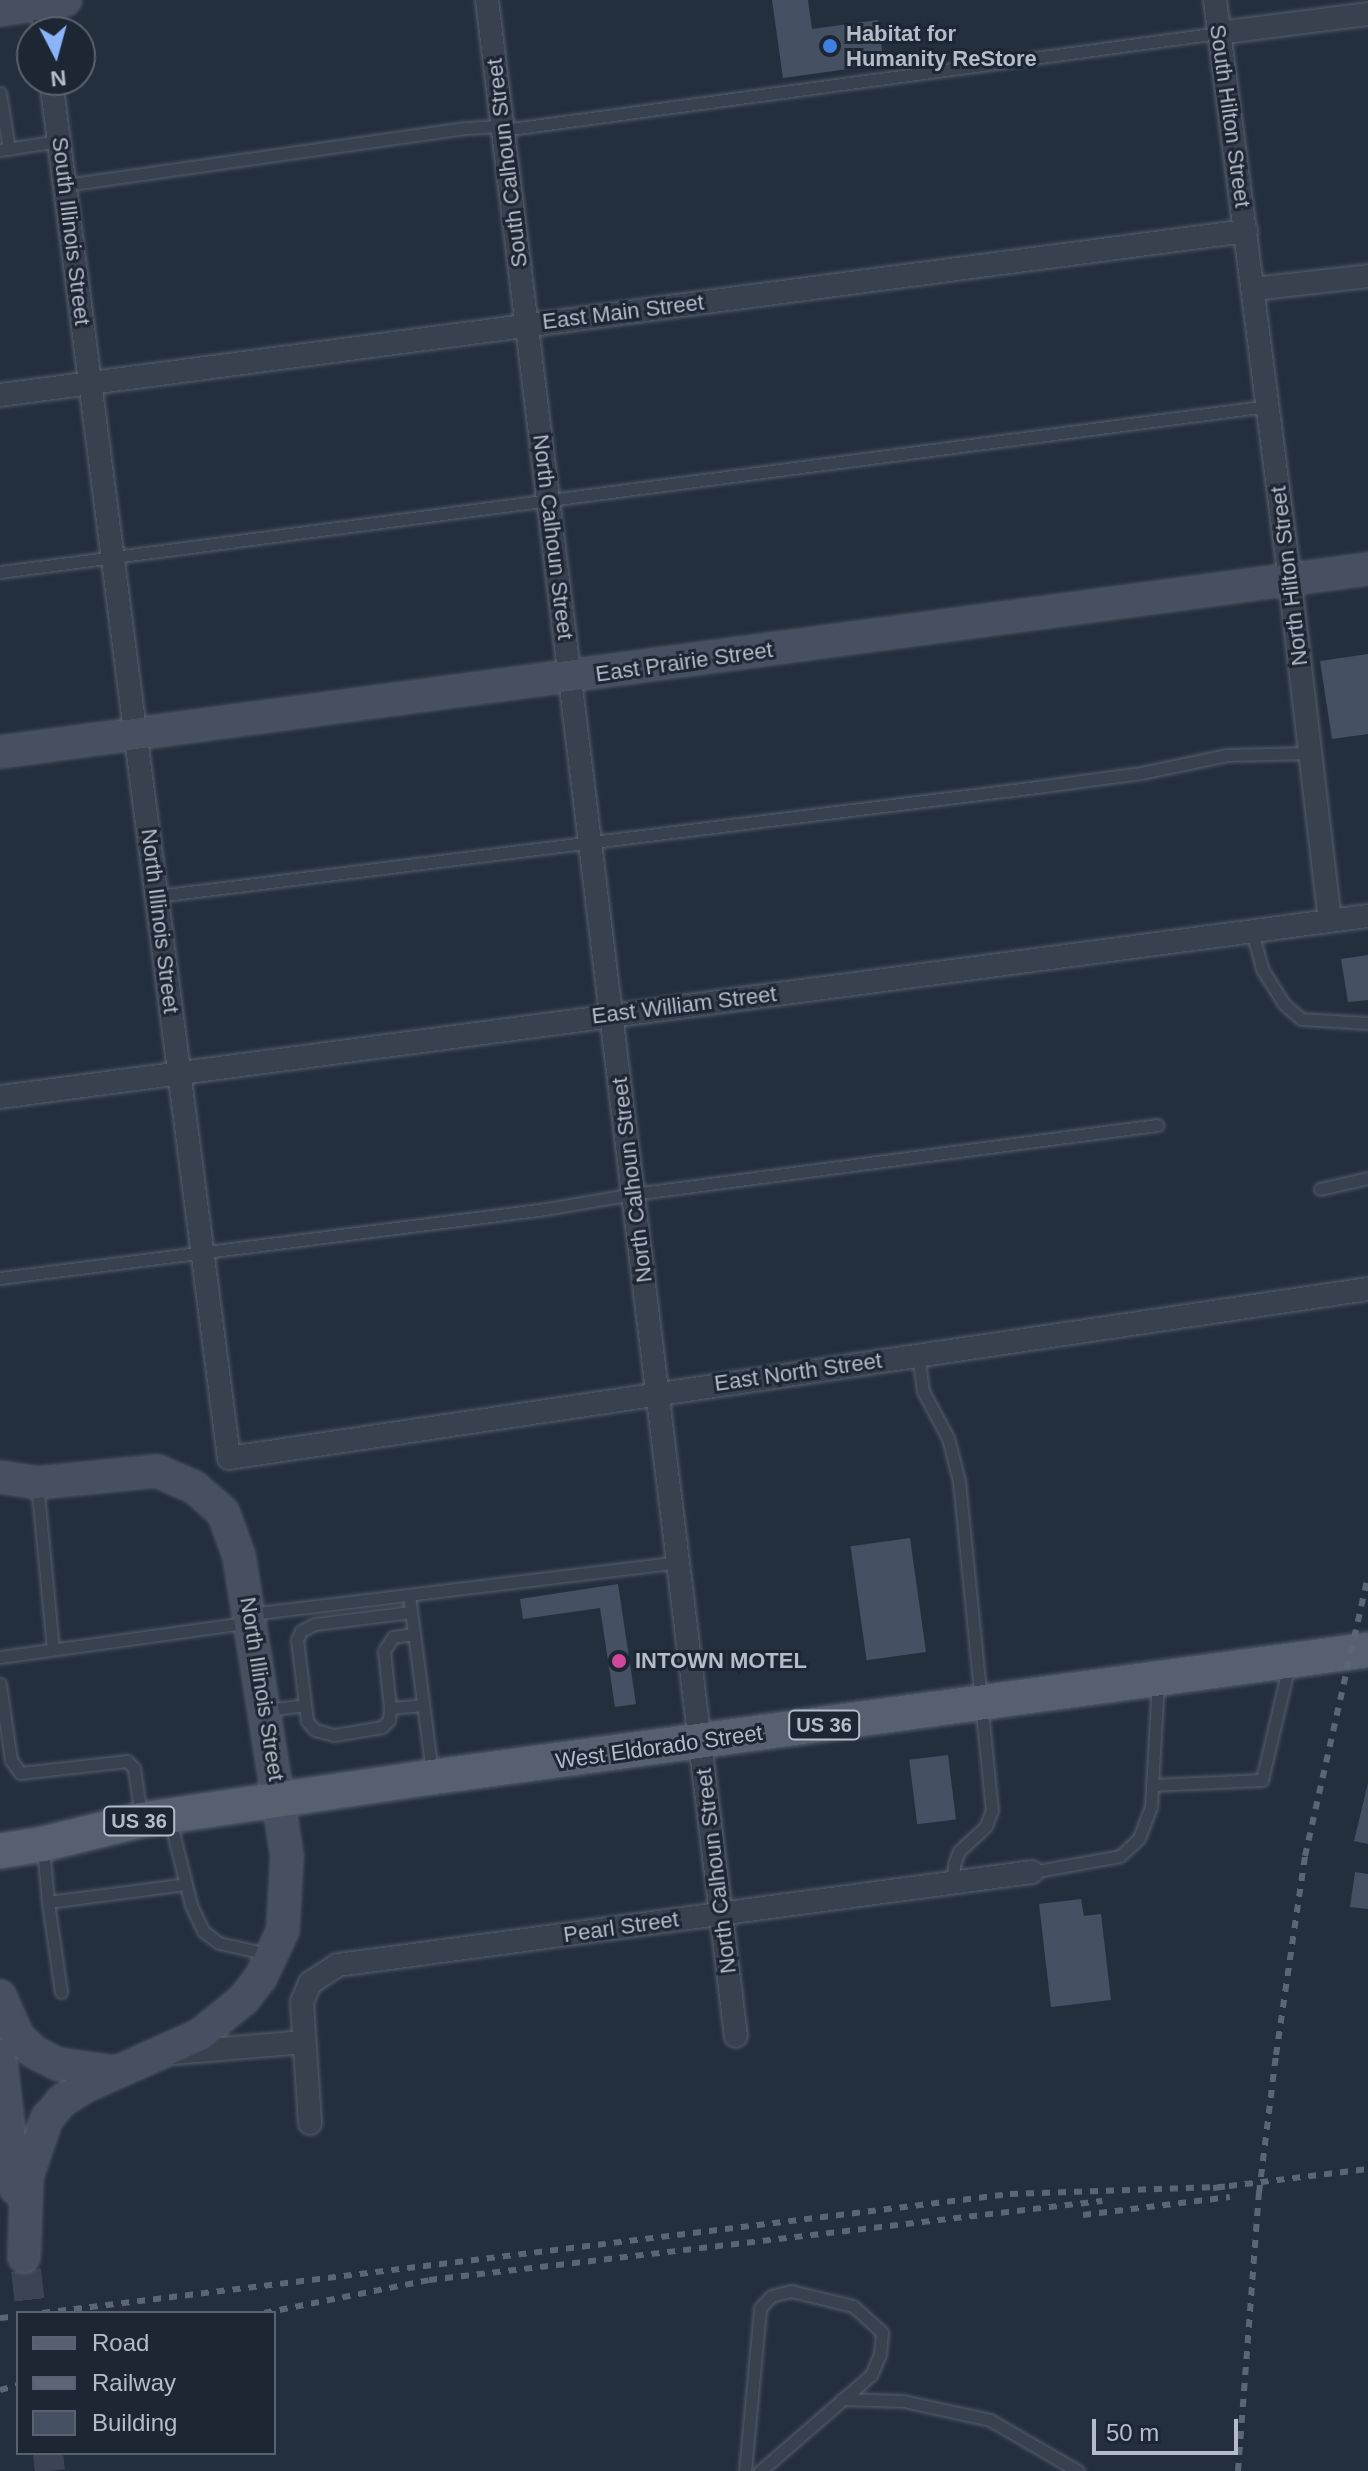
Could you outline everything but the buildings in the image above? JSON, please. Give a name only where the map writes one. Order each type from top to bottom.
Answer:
[{"type":"main road","name":"West Eldorado Street","points":[[0,1851],[156,1818],[433,1777],[1368,1650]]},
{"type":"street","name":"South Calhoun Street","points":[[487,0],[527,325]]},
{"type":"street","name":"South Hilton Street","points":[[1215,0],[1246,231]]},
{"type":"street","points":[[0,10],[51,12]]},
{"type":"street","points":[[1219,33],[1368,14]]},
{"type":"street","name":"South Illinois Street","points":[[53,96],[91,383]]},
{"type":"street","name":"North Hilton Street","points":[[1246,231],[1330,921]]},
{"type":"street","name":"East Main Street","points":[[0,395],[1246,231]]},
{"type":"street","points":[[1253,289],[1368,276]]},
{"type":"street","name":"North Calhoun Street","points":[[527,325],[736,2036]]},
{"type":"street","name":"North Illinois Street","points":[[91,383],[229,1458]]},
{"type":"street","name":"East Prairie Street","points":[[0,752],[1368,569]]},
{"type":"street","name":"East William Street","points":[[0,1097],[1368,916]]},
{"type":"street","name":"East North Street","points":[[229,1458],[657,1392],[1368,1289]]},
{"type":"street","name":"North Illinois Street","points":[[0,1477],[37,1483],[137,1470],[175,1476],[212,1499],[231,1527],[250,1618],[280,1801],[287,1892],[283,1930],[273,1955],[244,1999],[223,2018],[165,2054],[84,2087],[62,2101],[47,2118],[27,2176],[25,2264],[0,2055]]},
{"type":"street","points":[[0,1493],[37,1483]]},
{"type":"street","name":"Pearl Street","points":[[303,2042],[302,2002],[310,1983],[338,1965],[1032,1872]]},
{"type":"street","points":[[0,1996],[18,2037],[34,2052],[58,2064],[83,2070],[118,2072]]},
{"type":"street","points":[[165,2054],[303,2042],[310,2123]]},
{"type":"lane","points":[[65,185],[467,128],[493,126],[503,130],[1219,33]]},
{"type":"lane","points":[[0,93],[4,150],[59,141]]},
{"type":"lane","points":[[0,572],[549,503],[1268,406]]},
{"type":"lane","points":[[157,896],[1141,773],[1227,755],[1310,753]]},
{"type":"lane","points":[[1252,931],[1262,969],[1284,1004],[1301,1019],[1368,1023]]},
{"type":"lane","points":[[0,1278],[546,1209],[633,1194],[1157,1125]]},
{"type":"lane","points":[[1320,1189],[1368,1178]]},
{"type":"lane","points":[[918,1355],[923,1391],[948,1438],[959,1481],[992,1810],[986,1826],[959,1851],[954,1865],[953,1885]]},
{"type":"lane","points":[[37,1483],[36,1501],[53,1649]]},
{"type":"lane","points":[[0,1657],[409,1595],[678,1562]]},
{"type":"lane","points":[[409,1595],[433,1777]]},
{"type":"lane","points":[[411,1612],[315,1624],[301,1631],[296,1652],[307,1721],[315,1730],[334,1735],[382,1727],[389,1720],[390,1708],[384,1651],[393,1637],[414,1634]]},
{"type":"lane","points":[[1152,1785],[1262,1780],[1290,1661]]},
{"type":"lane","points":[[1032,1872],[1120,1856],[1139,1838],[1151,1806],[1158,1678]]},
{"type":"lane","points":[[0,1684],[11,1760],[20,1773],[127,1761],[134,1768],[186,1884],[196,1919],[211,1939],[273,1955]]},
{"type":"lane","points":[[265,1710],[304,1705]]},
{"type":"lane","points":[[390,1708],[423,1705]]},
{"type":"lane","points":[[43,1844],[61,1992]]},
{"type":"lane","points":[[48,1902],[186,1884]]},
{"type":"lane","points":[[745,2471],[755,2329],[760,2308],[771,2296],[791,2291],[853,2306],[882,2332],[880,2354],[871,2375],[760,2471]]},
{"type":"lane","points":[[842,2399],[903,2401],[990,2420],[1078,2471]]},
{"type":"tunnel","points":[[26,2270],[31,2311]]},
{"type":"tunnel","points":[[48,2455],[50,2471]]},
{"type":"railway","points":[[1238,2471],[1259,2193],[1276,2055],[1305,1856],[1368,1576]]},
{"type":"railway","points":[[1213,2188],[1368,2169]]},
{"type":"railway","points":[[58,2311],[1010,2194],[1225,2187]]},
{"type":"railway","points":[[1083,2215],[1230,2197]]},
{"type":"railway","points":[[274,2311],[429,2280],[1102,2201]]},
{"type":"railway","points":[[0,2318],[16,2316]]},
{"type":"railway","points":[[0,2390],[16,2386]]},
{"type":"place","name":"Habitat for Humanity ReStore","points":[[830,46]]},
{"type":"place","name":"INTOWN MOTEL","points":[[619,1661]]}]
